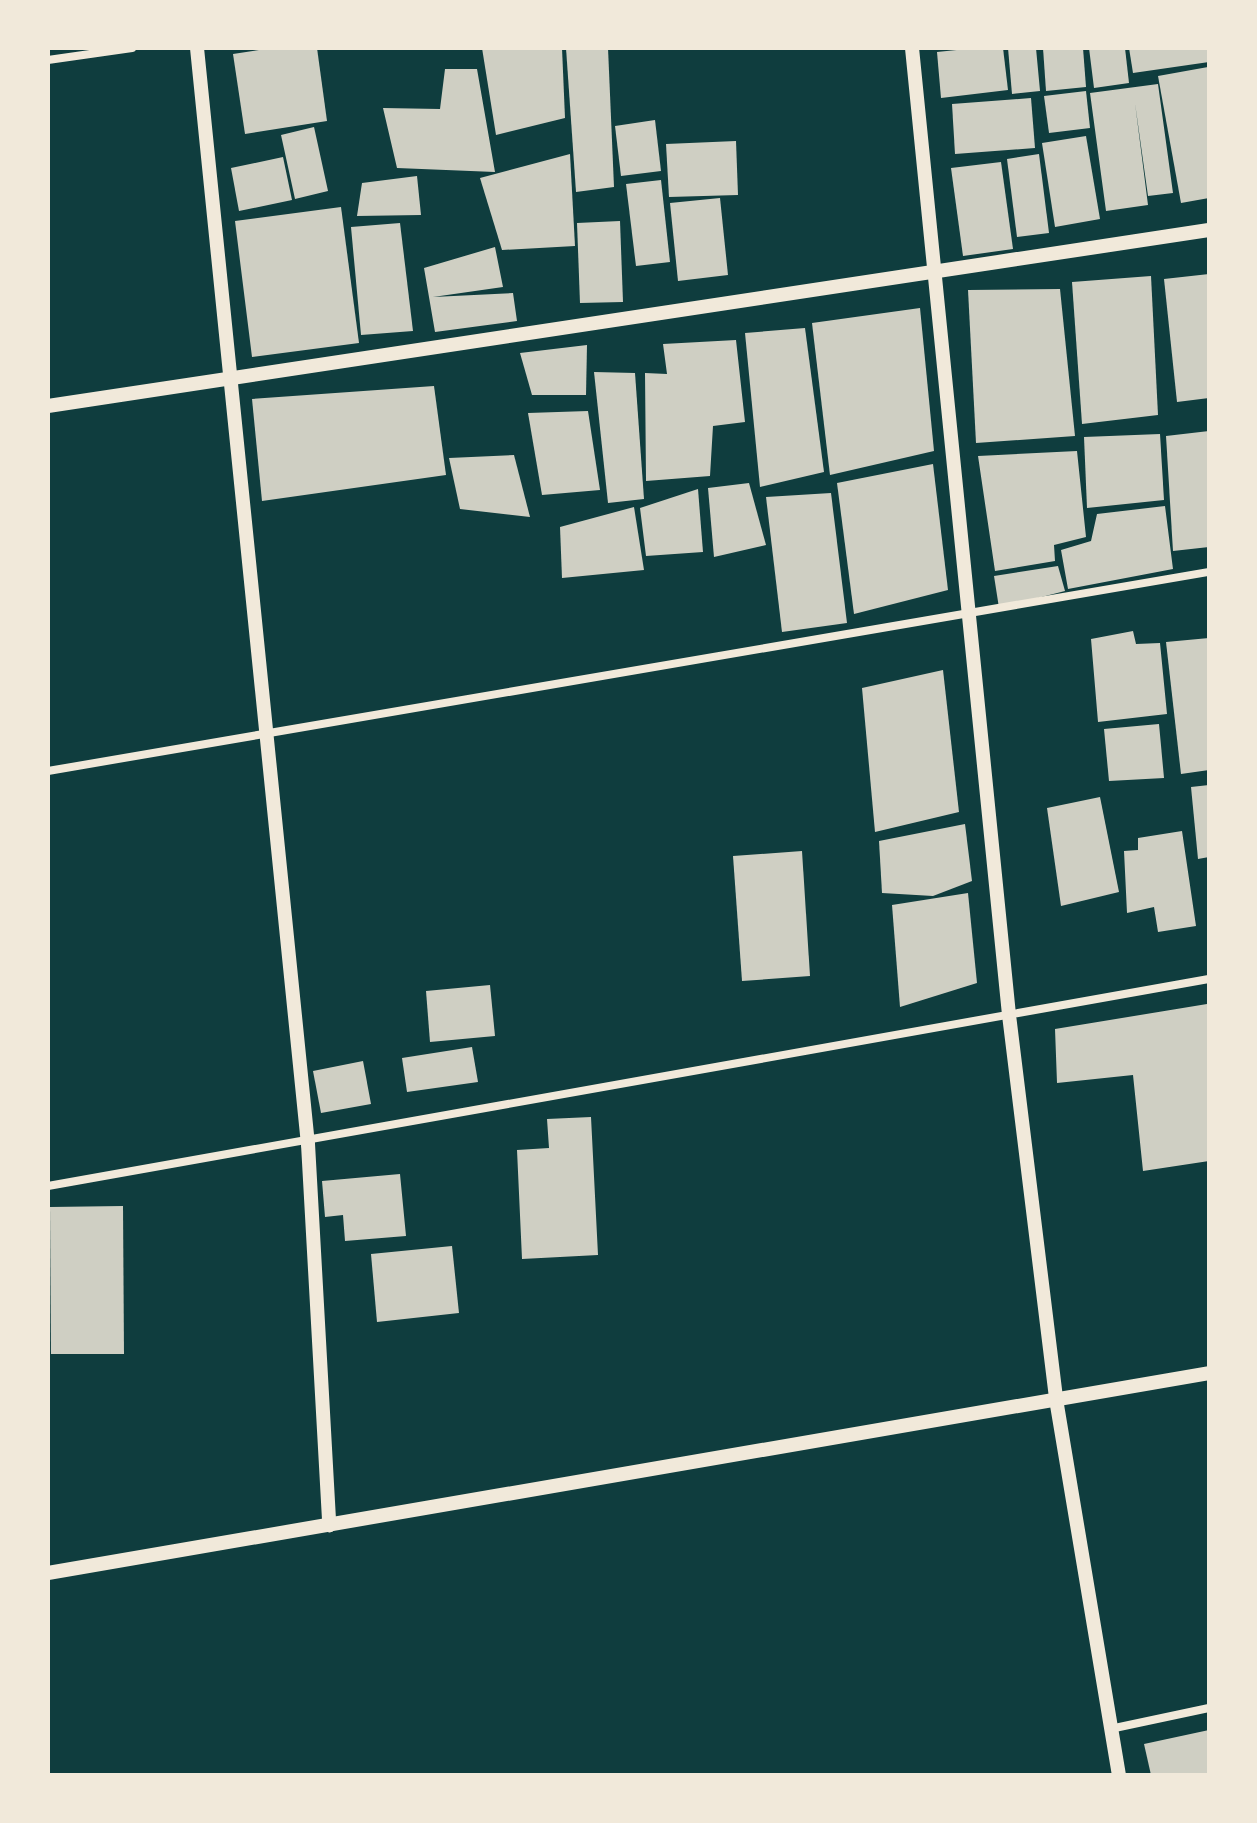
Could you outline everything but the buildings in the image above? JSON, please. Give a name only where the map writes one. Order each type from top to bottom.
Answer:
[{"type":"street","points":[[48,60],[132,48]]},
{"type":"street","points":[[197,48],[263,736],[308,1144],[329,1525]]},
{"type":"street","points":[[912,48],[973,615],[1009,1015],[1056,1399],[1119,1775]]},
{"type":"street","points":[[48,406],[1209,230]]},
{"type":"street","points":[[48,771],[973,615],[1209,572]]},
{"type":"street","points":[[48,1186],[308,1144],[1209,979]]},
{"type":"street","points":[[48,1573],[1209,1373]]},
{"type":"street","points":[[1110,1729],[1209,1708]]}]
